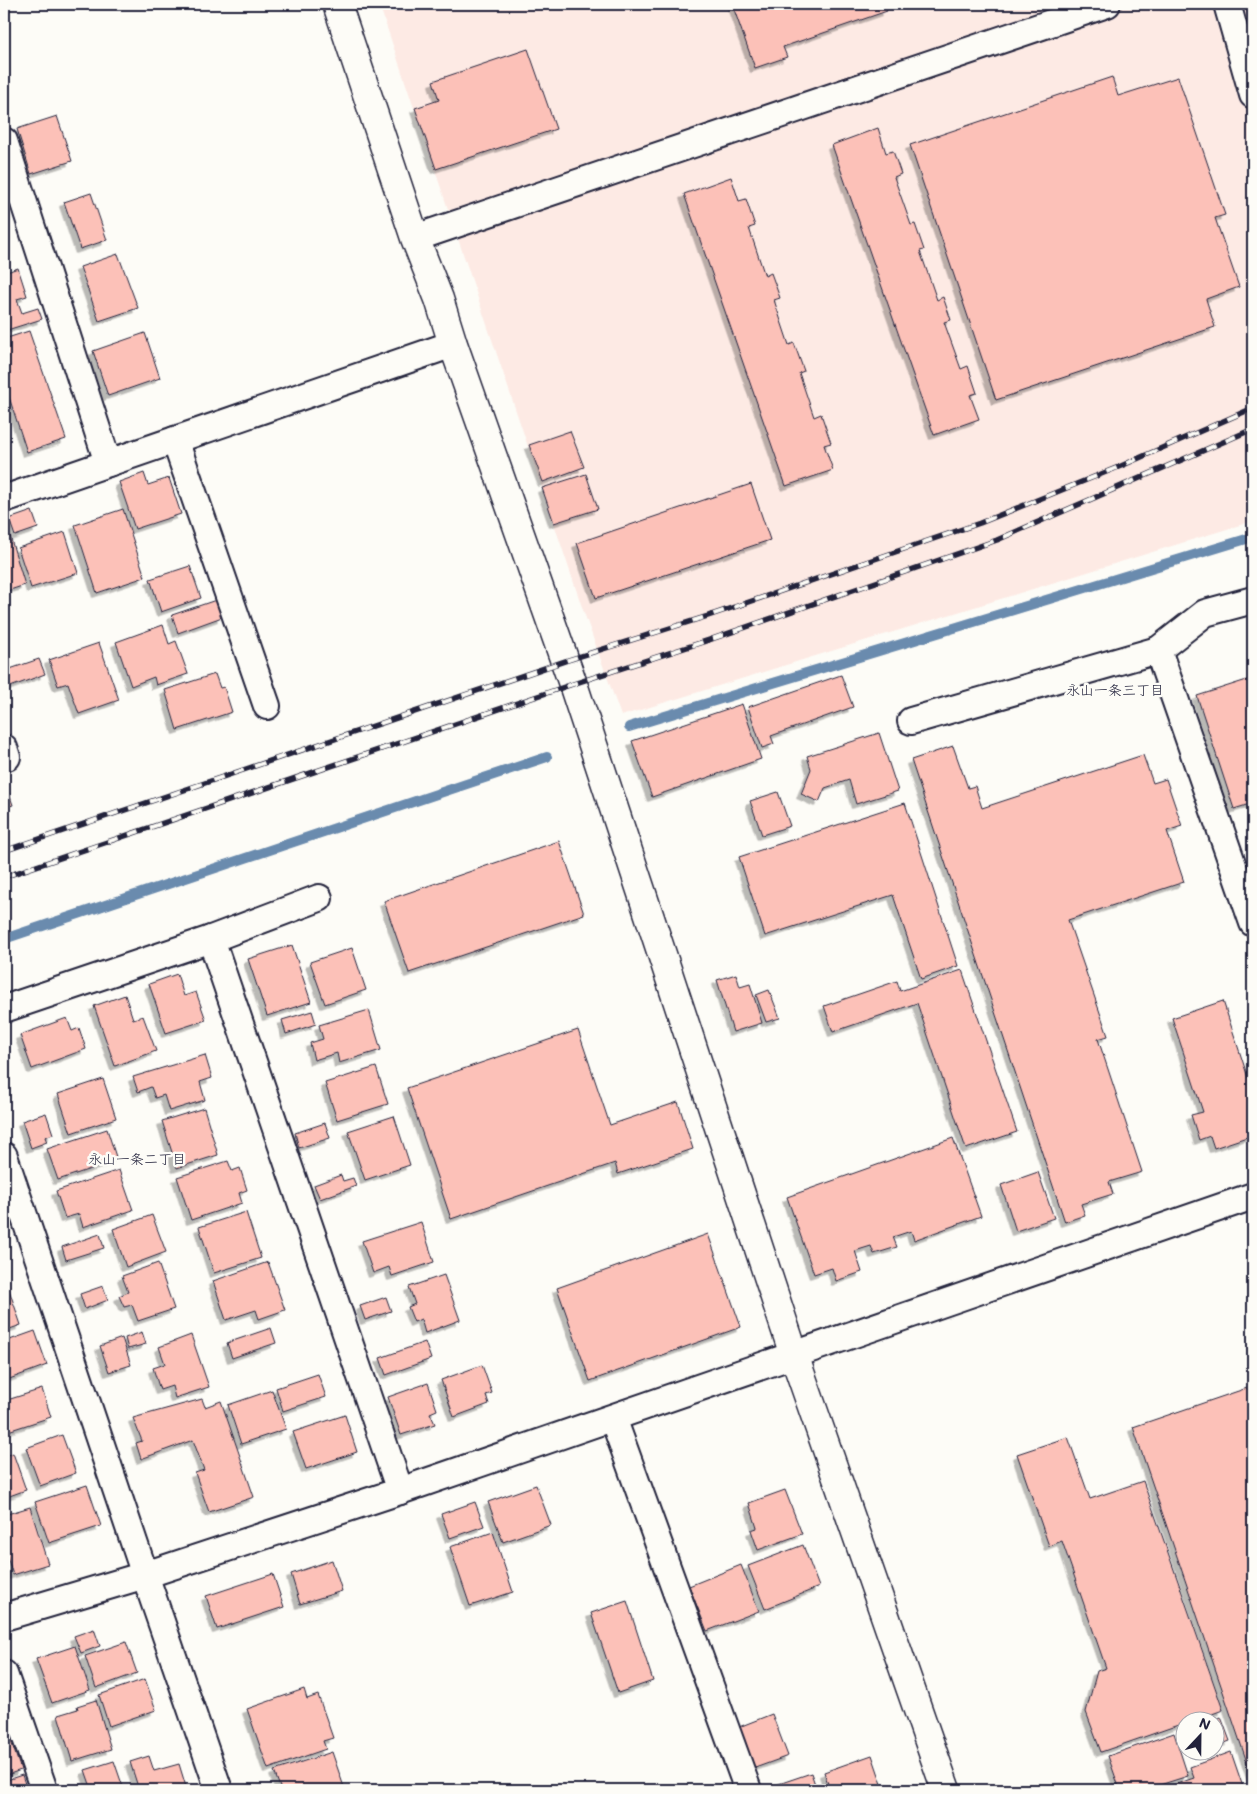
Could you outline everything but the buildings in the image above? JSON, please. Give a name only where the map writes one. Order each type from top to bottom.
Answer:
[{"type":"street","points":[[337,4],[415,238],[439,299],[453,344],[573,684],[794,1355],[946,1790]]},
{"type":"street","points":[[415,238],[1107,4]]},
{"type":"street","points":[[1227,4],[1253,95]]},
{"type":"street","points":[[4,141],[108,463]]},
{"type":"street","points":[[4,498],[453,344]]},
{"type":"street","points":[[175,440],[267,706]]},
{"type":"street","points":[[911,721],[1158,650],[1205,613],[1253,600]]},
{"type":"street","points":[[1158,650],[1253,923]]},
{"type":"street","points":[[4,1009],[211,939],[319,898]]},
{"type":"street","points":[[211,939],[400,1491]]},
{"type":"street","points":[[4,1156],[219,1790]]},
{"type":"street","points":[[4,1617],[145,1575],[400,1491],[1253,1196]]},
{"type":"street","points":[[613,1418],[748,1790]]},
{"type":"street","points":[[4,1674],[44,1790]]},
{"type":"shaded area","points":[[379,4],[1253,4],[1253,521],[621,716],[582,607]]},
{"type":"waterway","points":[[629,727],[1253,537]]},
{"type":"waterway","points":[[4,939],[547,757]]},
{"type":"railway","points":[[4,851],[565,661],[708,616],[980,523],[1121,466],[1253,408]]},
{"type":"railway","points":[[4,877],[573,684],[709,640],[997,540],[1253,429]]},
{"type":"district","name":"永山一条三丁目","points":[[1115,689]]},
{"type":"district","name":"永山一条二丁目","points":[[137,1158]]}]
